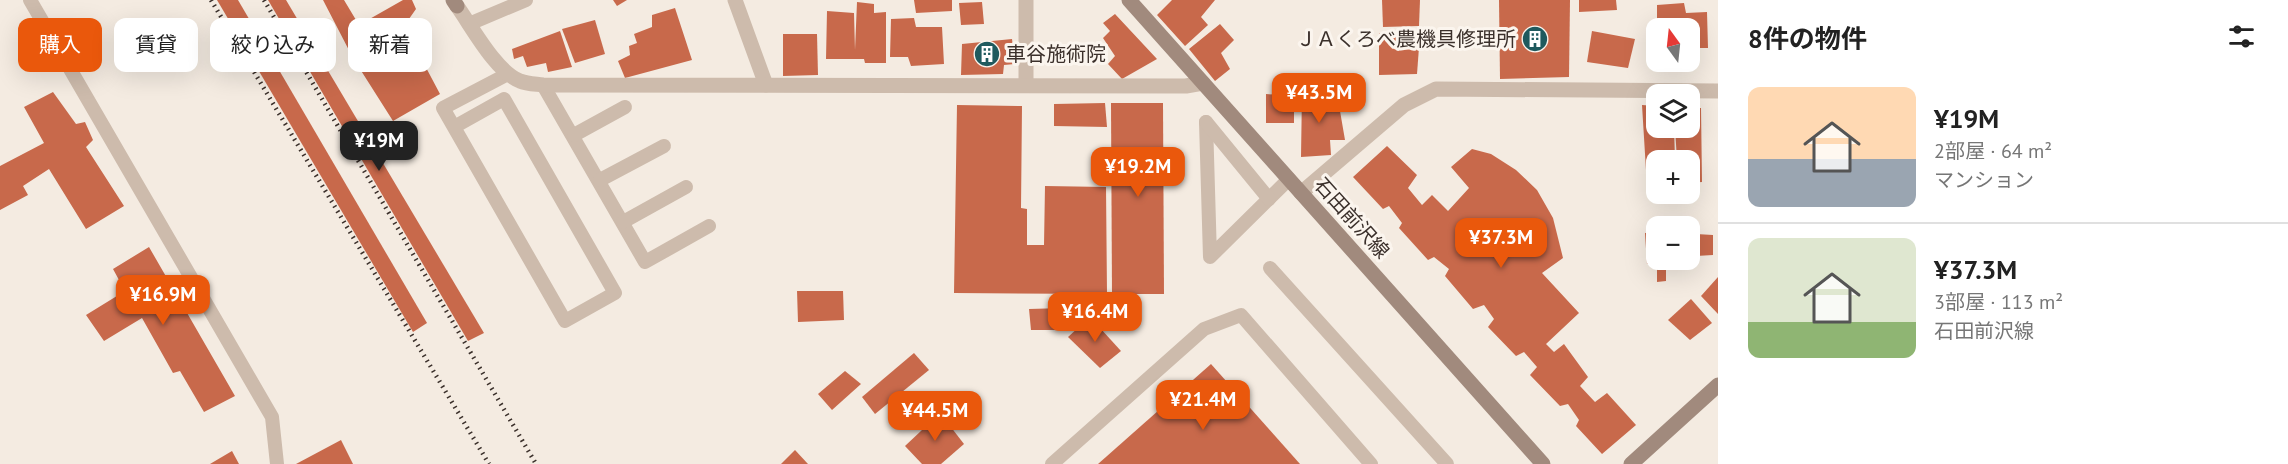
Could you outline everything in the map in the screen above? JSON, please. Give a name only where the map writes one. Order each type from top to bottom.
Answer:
[{"type":"main road","name":"石田前沢線","points":[[1129,0],[1543,464]]},
{"type":"main road","points":[[1631,464],[1718,385]]},
{"type":"street","points":[[735,0],[766,85]]},
{"type":"street","points":[[1026,0],[1026,85]]},
{"type":"street","points":[[455,3],[497,63],[508,74],[519,81],[543,85],[1186,86],[1203,83]]},
{"type":"street","points":[[1301,193],[1404,105],[1436,89],[1718,91]]},
{"type":"lane","points":[[30,0],[272,417],[278,464]]},
{"type":"lane","points":[[469,24],[526,0]]},
{"type":"lane","points":[[454,127],[504,99],[615,293],[565,321],[443,108],[508,74]]},
{"type":"lane","points":[[543,85],[600,180],[645,262],[709,226]]},
{"type":"lane","points":[[574,135],[625,107]]},
{"type":"lane","points":[[1269,200],[1206,122],[1210,257],[1269,200],[1289,179]]},
{"type":"lane","points":[[600,180],[664,146]]},
{"type":"lane","points":[[623,222],[686,188]]},
{"type":"lane","points":[[1270,268],[1447,464]]},
{"type":"lane","points":[[1052,464],[1204,329],[1241,315],[1371,464]]},
{"type":"building","points":[[217,0],[238,0],[249,18],[228,18]]},
{"type":"building","points":[[268,0],[286,0],[297,18],[279,18]]},
{"type":"building","points":[[323,0],[344,0],[355,18],[348,18],[348,48],[336,25],[336,18],[332,18]]},
{"type":"building","points":[[403,0],[412,0],[416,9],[410,18],[371,18]]},
{"type":"building","points":[[613,0],[627,0],[617,6]]},
{"type":"building","points":[[914,0],[952,0],[952,11],[916,13]]},
{"type":"building","points":[[1172,0],[1215,0],[1201,17],[1208,25],[1185,46],[1157,15]]},
{"type":"building","points":[[1382,0],[1420,0],[1419,26],[1383,27]]},
{"type":"building","name":"ＪＡくろべ農機具修理所","points":[[1499,0],[1570,0],[1569,77],[1500,79]]},
{"type":"building","points":[[1579,0],[1616,0],[1617,10],[1579,12]]},
{"type":"building","points":[[857,2],[874,4],[874,13],[886,12],[886,63],[865,63],[864,59],[826,59],[827,11],[854,13],[855,50]]},
{"type":"building","points":[[982,2],[984,24],[961,25],[959,3]]},
{"type":"building","points":[[1684,3],[1686,13],[1707,12],[1708,48],[1700,48],[1700,18],[1657,18],[1657,5]]},
{"type":"building","points":[[675,8],[692,60],[625,78],[618,61],[630,55],[629,46],[637,43],[634,34],[652,27],[652,15]]},
{"type":"building","points":[[1115,14],[1157,59],[1122,79],[1108,64],[1115,56],[1103,38],[1110,31],[1103,23]]},
{"type":"building","points":[[914,18],[916,27],[942,27],[944,64],[911,66],[908,57],[890,57],[891,19]]},
{"type":"building","points":[[595,20],[605,54],[575,63],[562,29]]},
{"type":"building","points":[[1220,24],[1234,40],[1221,53],[1230,69],[1215,81],[1189,49]]},
{"type":"building","points":[[560,31],[572,67],[548,72],[546,63],[527,67],[523,56],[514,59],[512,49]]},
{"type":"building","points":[[1592,31],[1635,39],[1628,68],[1587,62]]},
{"type":"building","points":[[1379,33],[1420,34],[1417,74],[1379,75]]},
{"type":"building","points":[[783,34],[817,34],[818,75],[783,76]]},
{"type":"building","name":"車谷施術院","points":[[1012,39],[1015,64],[1004,65],[1003,74],[961,75],[962,44]]},
{"type":"building","points":[[260,72],[280,72],[427,323],[413,332]]},
{"type":"building","points":[[310,72],[329,72],[484,333],[468,341]]},
{"type":"building","points":[[362,72],[428,72],[440,94],[393,121]]},
{"type":"building","points":[[53,92],[76,124],[85,122],[93,140],[86,147],[124,206],[86,229],[49,169],[23,186],[28,195],[0,210],[0,166],[44,143],[24,107]]},
{"type":"building","points":[[1302,92],[1330,92],[1332,110],[1340,111],[1345,140],[1330,140],[1331,155],[1301,157]]},
{"type":"building","points":[[1266,94],[1294,96],[1294,123],[1266,123]]},
{"type":"building","points":[[1105,103],[1107,127],[1054,126],[1054,104]]},
{"type":"building","points":[[1111,103],[1163,103],[1164,294],[1112,294]]},
{"type":"building","points":[[957,105],[1022,106],[1021,208],[1027,209],[1027,245],[1044,245],[1045,186],[1106,187],[1107,294],[954,293]]},
{"type":"building","points":[[1642,105],[1646,105],[1646,138],[1674,138],[1675,150],[1646,150],[1646,170]]},
{"type":"building","points":[[1701,108],[1702,182],[1700,182],[1700,150],[1676,150],[1676,138],[1700,138]]},
{"type":"building","points":[[1387,146],[1417,175],[1408,188],[1422,205],[1432,195],[1448,211],[1469,188],[1451,167],[1472,149],[1491,154],[1516,170],[1537,190],[1553,218],[1563,258],[1542,273],[1579,313],[1546,344],[1554,352],[1564,344],[1588,377],[1580,386],[1595,402],[1607,393],[1636,425],[1602,454],[1576,426],[1579,420],[1568,404],[1560,406],[1530,375],[1537,367],[1524,352],[1516,356],[1488,327],[1494,319],[1484,305],[1473,309],[1445,276],[1449,269],[1434,257],[1428,260],[1399,228],[1402,223],[1389,206],[1383,209],[1353,177]]},
{"type":"building","points":[[1700,234],[1713,235],[1713,255],[1700,256]]},
{"type":"building","points":[[149,247],[235,396],[204,412],[180,371],[173,373],[142,318],[104,341],[86,315],[125,291],[113,269]]},
{"type":"building","points":[[1657,270],[1666,270],[1666,281],[1657,282]]},
{"type":"building","points":[[1718,277],[1718,314],[1701,296]]},
{"type":"building","points":[[797,291],[843,291],[844,320],[798,322]]},
{"type":"building","points":[[1691,299],[1712,323],[1690,340],[1668,320]]},
{"type":"building","points":[[1063,308],[1063,330],[1031,330],[1029,309]]},
{"type":"building","points":[[1090,317],[1121,351],[1100,368],[1068,337]]},
{"type":"building","points":[[914,353],[929,370],[875,414],[862,397]]},
{"type":"building","points":[[1211,364],[1300,464],[1098,464]]},
{"type":"building","points":[[845,371],[861,384],[832,410],[818,394]]},
{"type":"building","points":[[940,413],[964,444],[941,464],[922,464],[905,446]]},
{"type":"building","points":[[341,440],[353,464],[296,464]]},
{"type":"building","points":[[795,450],[808,464],[781,464]]},
{"type":"building","points":[[232,451],[239,464],[210,464]]},
{"type":"railway","points":[[211,0],[489,464]]},
{"type":"railway","points":[[264,0],[536,464]]},
{"type":"place","name":"ＪＡくろべ農機具修理所","points":[[1535,39]]},
{"type":"place","name":"車谷施術院","points":[[987,54]]}]
